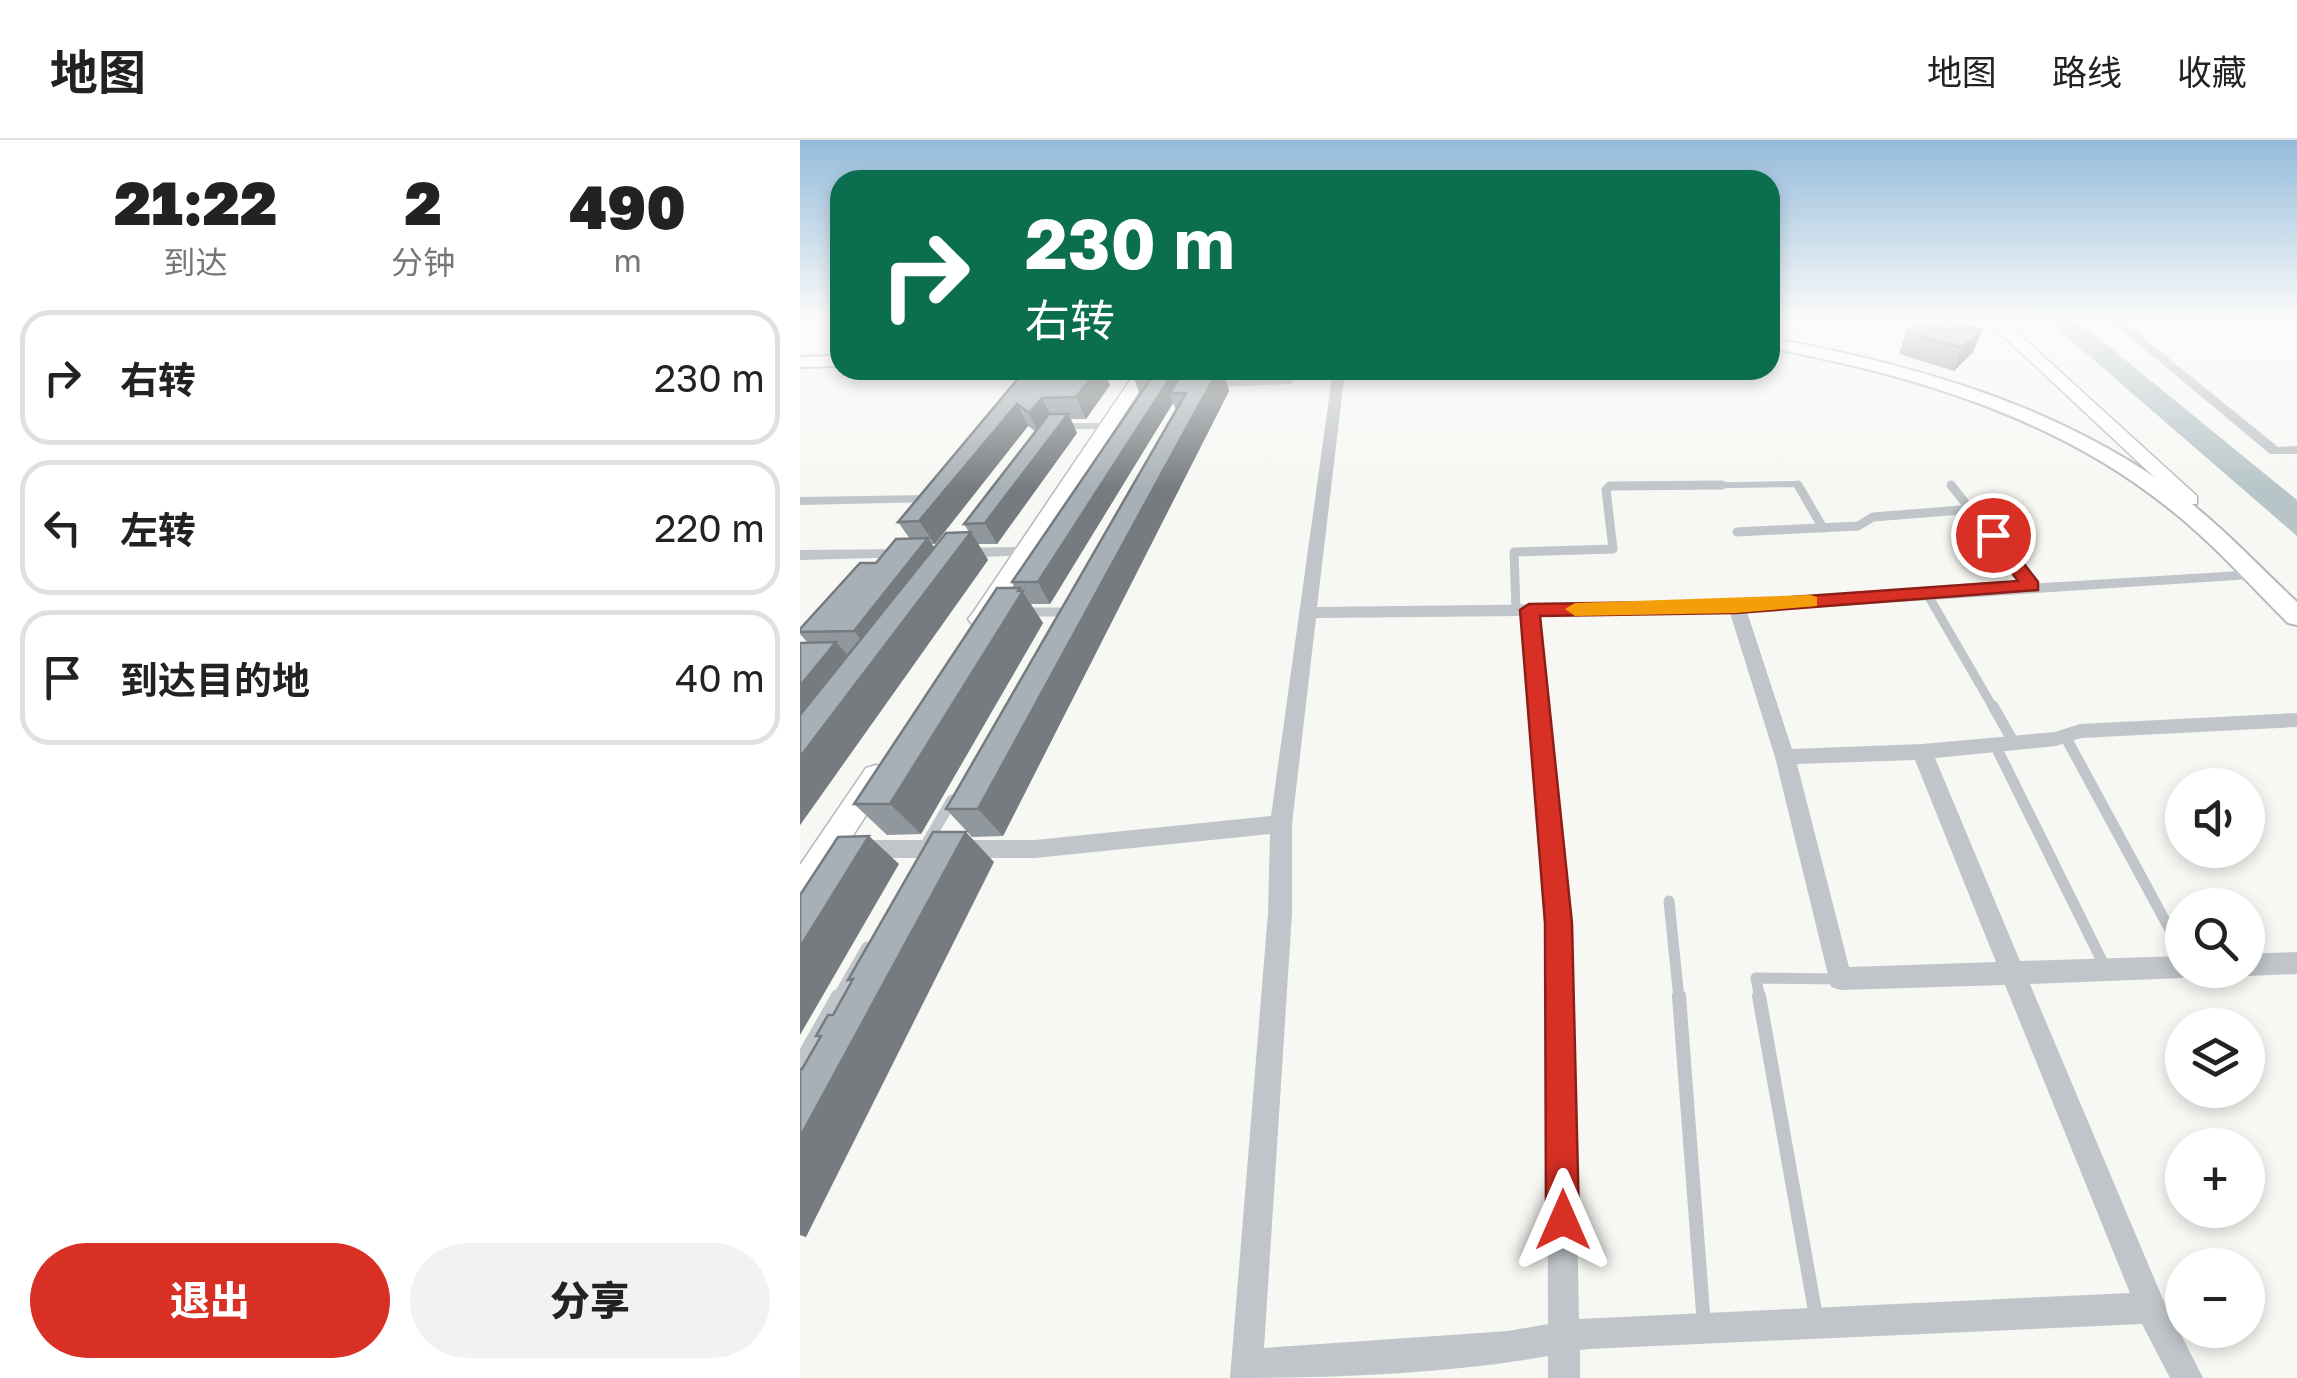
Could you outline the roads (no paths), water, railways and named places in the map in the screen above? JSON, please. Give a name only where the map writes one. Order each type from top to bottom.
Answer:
[{"type":"main road","points":[[1909,375],[1982,399],[2082,442],[2183,501]]},
{"type":"main road","points":[[1930,375],[2077,431],[2134,462]]},
{"type":"main road","points":[[2041,375],[2134,462],[2297,600]]},
{"type":"main road","points":[[2051,375],[2297,618]]},
{"type":"main road","points":[[964,644],[995,612],[1025,552],[1139,380]]},
{"type":"main road","points":[[800,892],[814,863],[891,754]]},
{"type":"street","points":[[2182,375],[2275,450],[2297,450]]},
{"type":"street","points":[[1338,380],[1281,824],[1280,913],[1247,1372],[1508,1347],[1564,1337],[2151,1308]]},
{"type":"street","points":[[800,501],[928,499]]},
{"type":"street","points":[[800,555],[943,557],[1025,552]]},
{"type":"street","points":[[877,569],[890,554]]},
{"type":"street","points":[[1308,613],[1736,607],[2251,574]]},
{"type":"street","points":[[1736,607],[1785,757],[1840,979],[2165,968]]},
{"type":"street","points":[[1523,610],[1558,923],[1564,1378]]},
{"type":"street","points":[[1785,757],[1922,752],[2080,732],[2297,720]]},
{"type":"street","points":[[1922,752],[2151,1308],[2187,1378]]},
{"type":"street","points":[[814,863],[1035,849],[1281,824]]},
{"type":"street","points":[[2265,964],[2297,963]]},
{"type":"lane","points":[[1201,386],[1289,382]]},
{"type":"lane","points":[[1055,426],[1108,426]]},
{"type":"lane","points":[[1523,610],[1514,552],[1613,549],[1608,487],[1798,484],[1824,528]]},
{"type":"lane","points":[[1951,485],[1974,509],[2031,586]]},
{"type":"lane","points":[[1737,532],[1858,526],[1873,517],[1974,509]]},
{"type":"lane","points":[[943,557],[971,537]]},
{"type":"lane","points":[[1926,592],[2005,744],[2106,970]]},
{"type":"lane","points":[[1050,628],[1070,594]]},
{"type":"lane","points":[[1023,612],[1060,612]]},
{"type":"lane","points":[[2065,736],[2165,921]]},
{"type":"lane","points":[[918,858],[962,781]]},
{"type":"lane","points":[[1669,901],[1686,1069],[1704,1328]]},
{"type":"lane","points":[[800,1063],[876,932]]},
{"type":"lane","points":[[1817,1322],[1756,978],[1840,979]]}]
